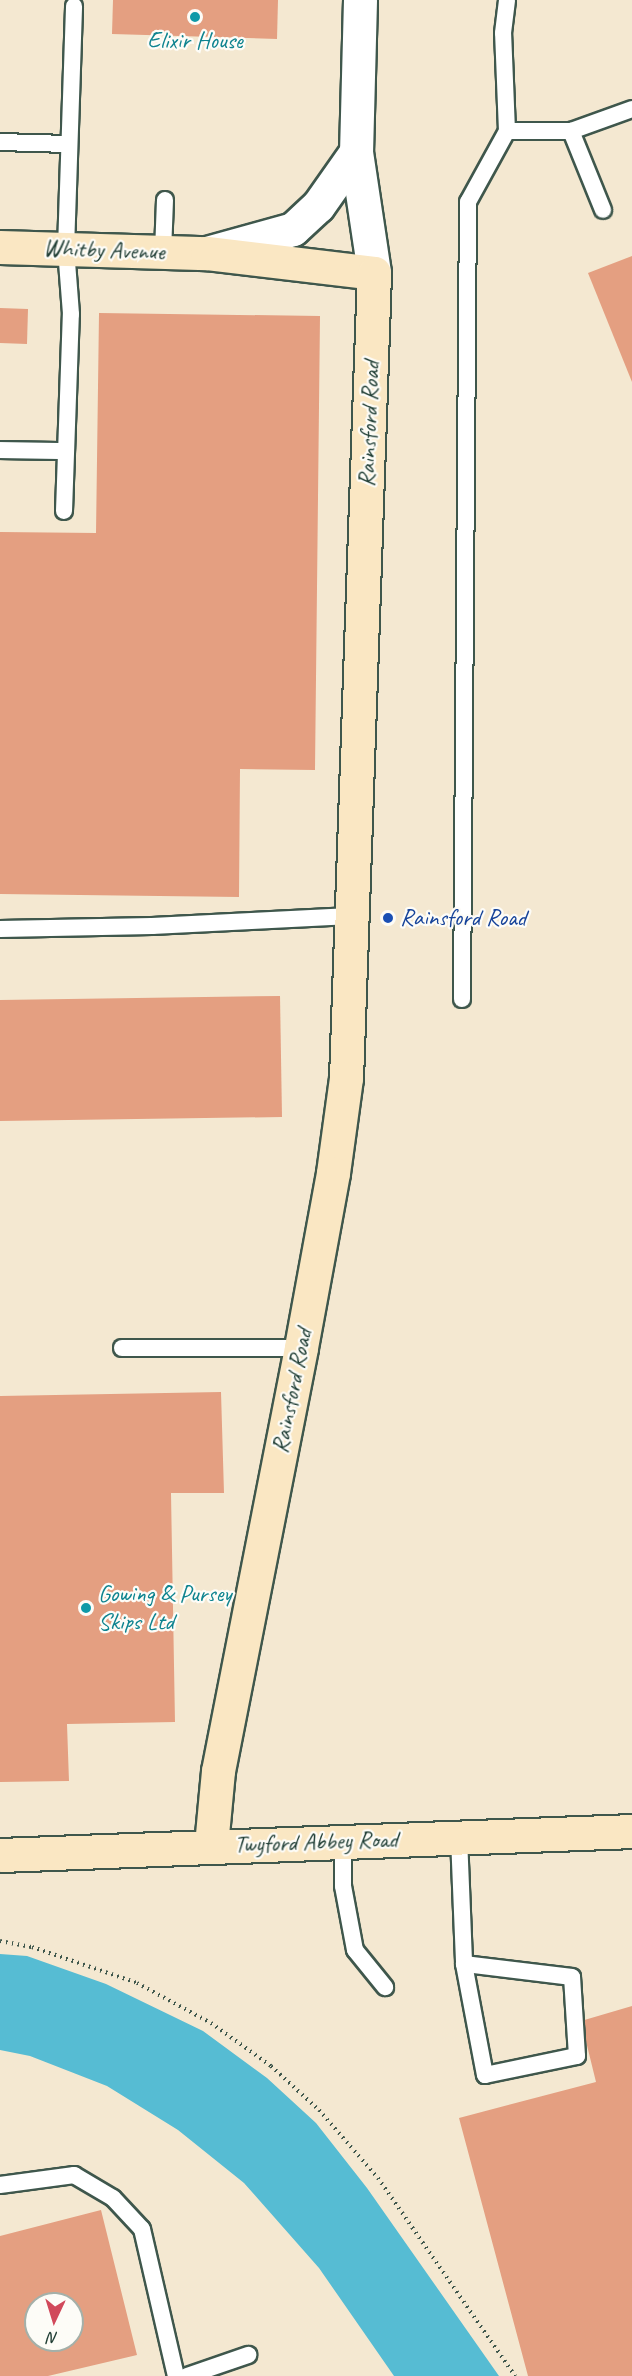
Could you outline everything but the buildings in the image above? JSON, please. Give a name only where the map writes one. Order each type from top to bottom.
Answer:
[{"type":"street","name":"Rainsford Road","points":[[211,1845],[218,1771],[301,1348],[333,1173],[346,1078],[374,273],[356,152],[360,0]]},
{"type":"street","name":"Whitby Avenue","points":[[207,253],[292,230],[318,206],[356,152]]},
{"type":"street","name":"Whitby Avenue","points":[[0,247],[207,253],[374,273]]},
{"type":"street","name":"Twyford Abbey Road","points":[[0,1855],[211,1845],[632,1831]]},
{"type":"lane","points":[[462,999],[468,202],[507,131],[503,33],[507,0]]},
{"type":"lane","points":[[64,511],[71,314],[66,249],[74,6]]},
{"type":"lane","points":[[507,131],[571,131],[632,109]]},
{"type":"lane","points":[[571,131],[603,210]]},
{"type":"lane","points":[[0,142],[69,144]]},
{"type":"lane","points":[[163,252],[165,200]]},
{"type":"lane","points":[[0,450],[66,451]]},
{"type":"lane","points":[[0,929],[152,926],[351,916]]},
{"type":"lane","points":[[122,1348],[301,1348]]},
{"type":"lane","points":[[459,1837],[464,1964],[485,2075],[577,2056],[572,1977],[464,1964]]},
{"type":"lane","points":[[342,1841],[343,1886],[355,1950],[385,1987]]},
{"type":"lane","points":[[0,2185],[74,2175],[112,2198],[142,2229],[176,2376]]},
{"type":"lane","points":[[187,2376],[248,2355]]},
{"type":"path","points":[[0,1941],[32,1947],[137,1983],[211,2023],[272,2066],[319,2110],[378,2178],[515,2376]]},
{"type":"water","points":[[0,1954],[27,1956],[106,1984],[203,2031],[267,2078],[316,2123],[367,2188],[499,2376],[394,2376],[319,2268],[244,2183],[178,2130],[107,2086],[30,2056],[0,2050]]},
{"type":"place","name":"Elixir House","points":[[195,17]]},
{"type":"place","name":"Rainsford Road","points":[[388,918]]},
{"type":"place","name":"Gowing & Pursey Skips Ltd","points":[[86,1608]]}]
